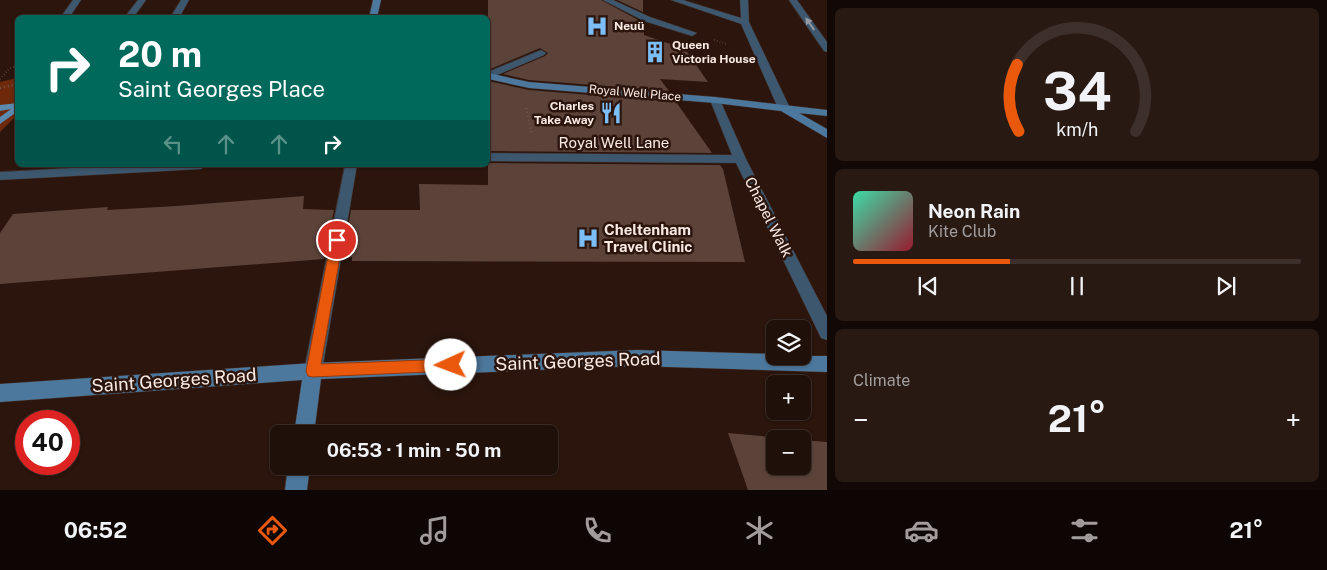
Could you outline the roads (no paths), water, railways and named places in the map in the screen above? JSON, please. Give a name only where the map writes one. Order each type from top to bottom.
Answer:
[{"type":"street","points":[[66,15],[77,0]]},
{"type":"street","points":[[130,15],[142,0]]},
{"type":"street","points":[[176,15],[185,0]]},
{"type":"street","points":[[374,15],[377,0]]},
{"type":"street","points":[[607,0],[647,19],[692,33]]},
{"type":"street","points":[[675,0],[745,22]]},
{"type":"street","points":[[744,0],[745,22],[784,108]]},
{"type":"street","points":[[793,0],[827,49]]},
{"type":"street","points":[[490,75],[541,53]]},
{"type":"street","name":"Royal Well Place","points":[[490,76],[520,83],[715,100],[827,113]]},
{"type":"street","name":"Chapel Walk","points":[[715,100],[740,159],[827,333]]},
{"type":"street","name":"Royal Well Place","points":[[784,108],[827,134]]},
{"type":"street","name":"Royal Well Lane","points":[[490,157],[740,159]]},
{"type":"street","points":[[0,176],[141,167]]},
{"type":"street","points":[[305,425],[313,371],[351,167]]},
{"type":"street","name":"Saint Georges Road","points":[[0,393],[313,371],[637,358],[827,364]]},
{"type":"street","points":[[296,490],[298,475]]},
{"type":"waterway","points":[[0,108],[15,106]]},
{"type":"waterway","points":[[0,121],[15,109]]},
{"type":"place","name":"Neuü","points":[[597,26]]},
{"type":"place","name":"Queen Victoria House","points":[[655,52]]},
{"type":"place","name":"Charles Take Away","points":[[611,113]]},
{"type":"place","name":"Cheltenham Travel Clinic","points":[[588,238]]}]
